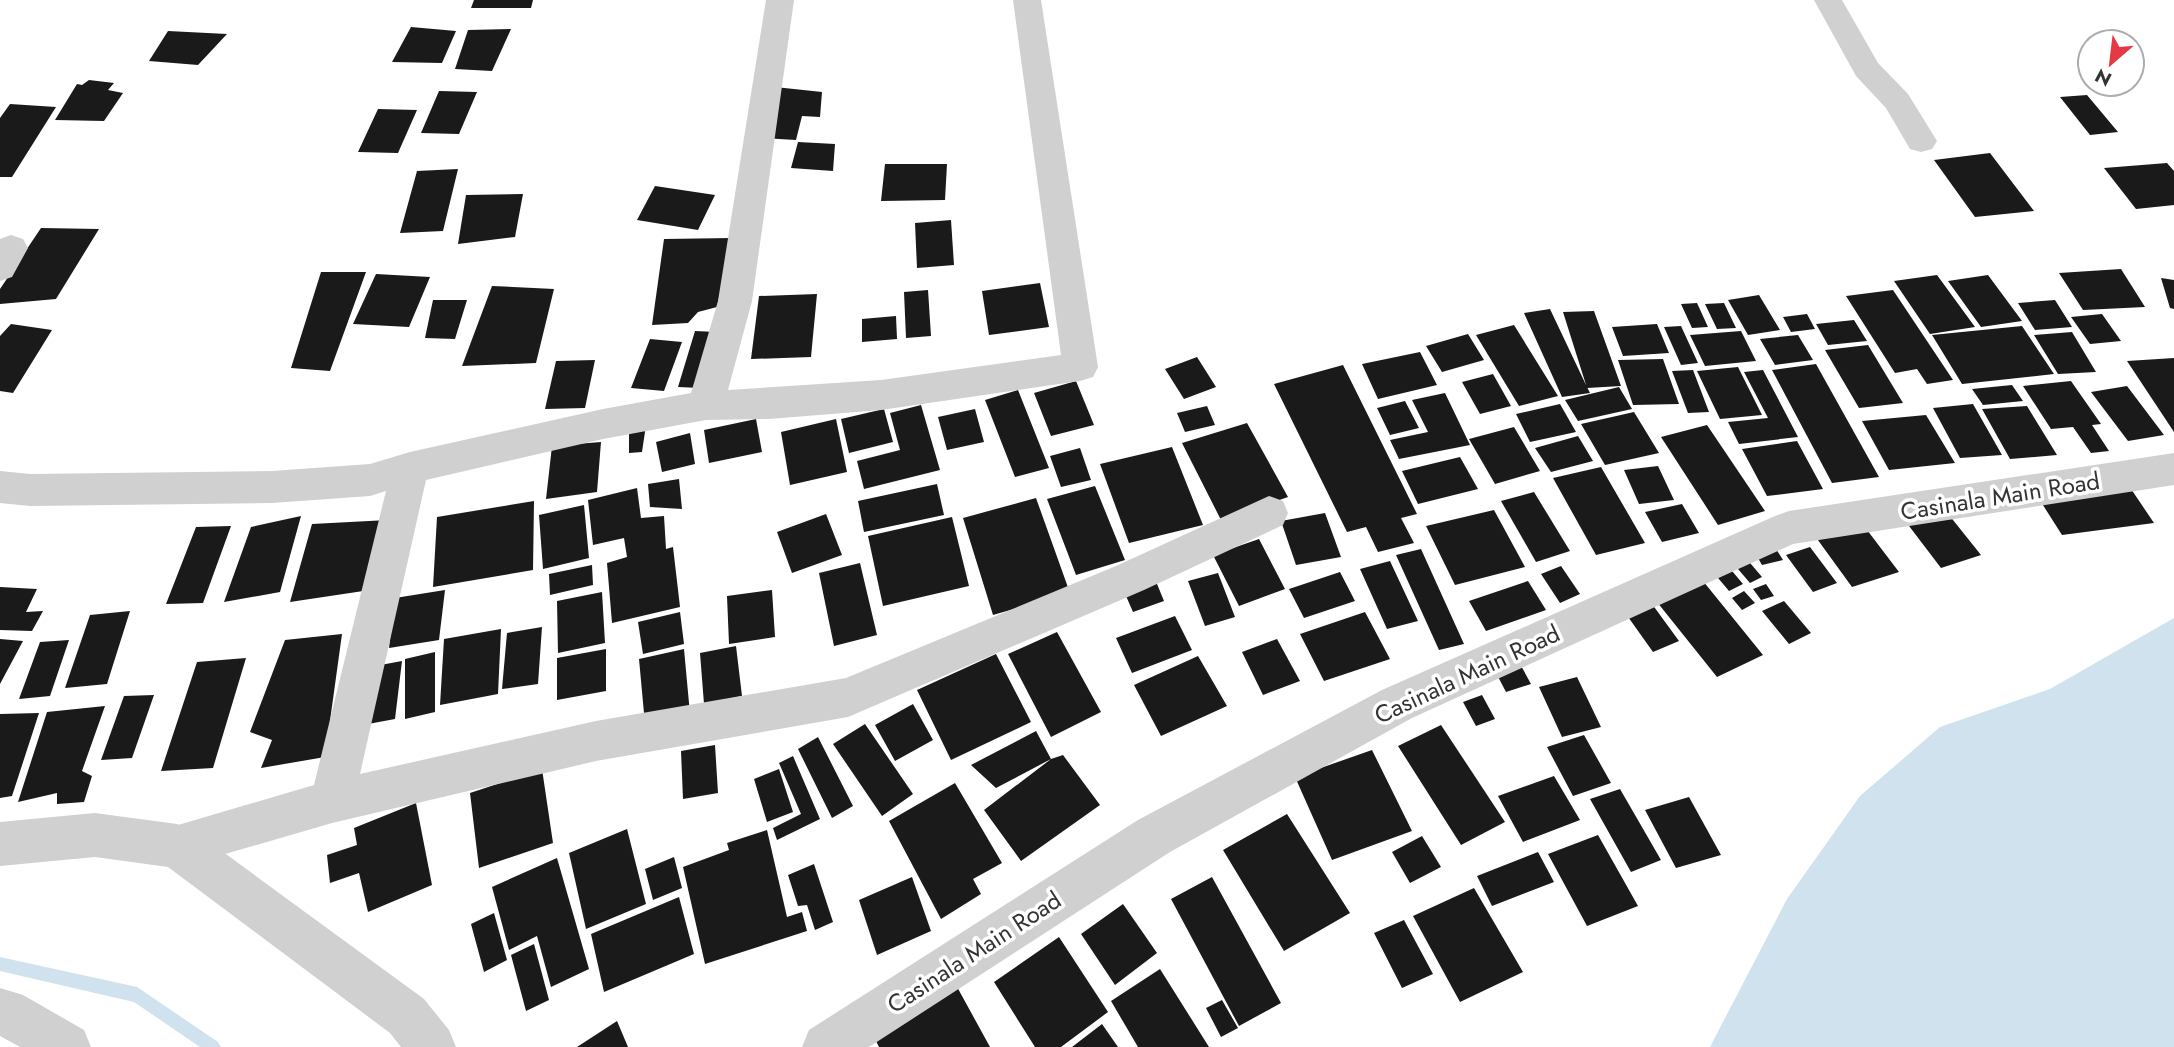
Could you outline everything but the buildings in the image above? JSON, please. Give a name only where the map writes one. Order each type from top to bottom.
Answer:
[{"type":"street","points":[[706,405],[735,301],[780,0]]},
{"type":"street","points":[[0,487],[30,490],[272,487],[370,480],[410,468],[603,424],[706,405],[769,404],[881,395],[1080,367],[1027,0]]},
{"type":"street","points":[[1828,0],[1867,69],[1897,101],[1922,141]]},
{"type":"street","points":[[332,802],[410,468]]},
{"type":"street","name":"Casinala Main Road","points":[[826,1047],[1154,836],[1384,710],[1789,528],[2174,469]]},
{"type":"street","points":[[0,844],[94,835],[177,846],[332,802],[596,741],[848,697],[1130,578],[1269,513]]},
{"type":"street","points":[[177,846],[408,1016],[432,1047]]},
{"type":"street","points":[[0,1012],[6,1012],[67,1047]]},
{"type":"water","points":[[2174,618],[2174,1047],[1710,1047],[1787,899],[1860,796],[1940,727],[2050,689]]},
{"type":"waterway","points":[[0,964],[137,995],[213,1047]]}]
